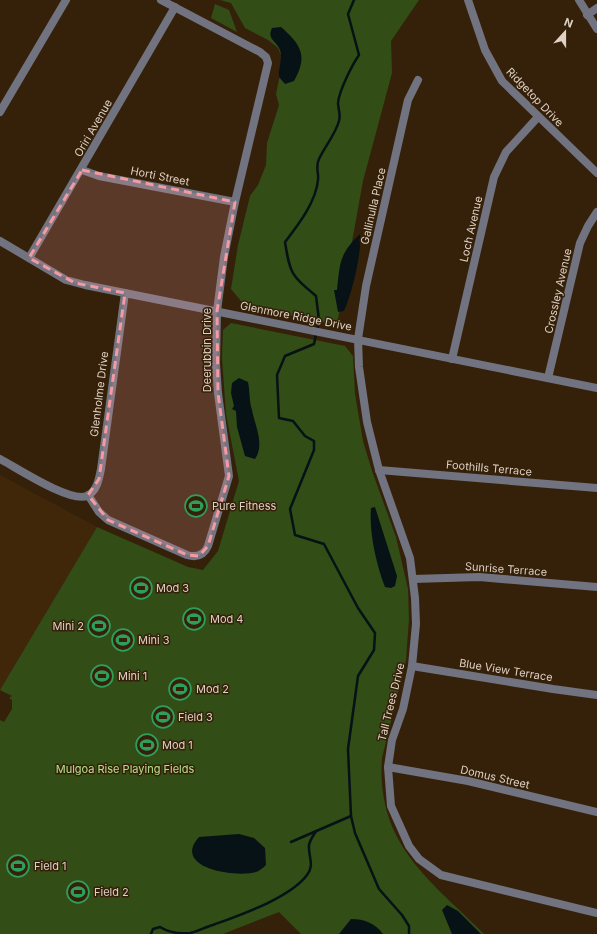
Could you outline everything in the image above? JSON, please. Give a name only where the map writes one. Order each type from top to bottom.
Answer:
[{"type":"street","points":[[0,112],[66,0]]},
{"type":"street","name":"Deerubbin Drive","points":[[88,495],[99,512],[116,524],[190,556],[198,556],[206,551],[228,487],[230,476],[218,386],[217,311],[224,257],[235,202],[268,66],[267,60],[260,52],[161,0]]},
{"type":"street","name":"Ridgetop Drive","points":[[468,0],[485,50],[498,76],[538,117],[597,173]]},
{"type":"street","points":[[579,0],[597,29]]},
{"type":"street","name":"Oriri Avenue","points":[[29,258],[82,170],[175,7]]},
{"type":"street","points":[[587,15],[597,8]]},
{"type":"street","name":"Gallinulla Place","points":[[358,339],[366,286],[408,100],[418,80]]},
{"type":"street","name":"Loch Avenue","points":[[452,359],[494,177],[506,152],[538,117]]},
{"type":"street","name":"Horti Street","points":[[82,170],[99,176],[235,202]]},
{"type":"street","name":"Crossley Avenue","points":[[548,378],[580,243],[597,212]]},
{"type":"street","name":"Glenmore Ridge Drive","points":[[0,241],[57,275],[75,283],[597,388]]},
{"type":"street","name":"Glenholme Drive","points":[[88,495],[96,488],[99,479],[124,293]]},
{"type":"street","name":"Tall Trees Drive","points":[[358,339],[359,367],[364,406],[379,470],[402,533],[413,578],[416,624],[412,666],[403,709],[392,740],[388,767],[389,792],[396,819],[409,846],[419,859],[441,875],[597,913]]},
{"type":"street","points":[[0,459],[69,495],[77,497],[88,495]]},
{"type":"street","name":"Foothills Terrace","points":[[379,470],[597,488]]},
{"type":"street","name":"Sunrise Terrace","points":[[413,578],[479,577],[597,587]]},
{"type":"street","name":"Blue View Terrace","points":[[412,666],[553,689],[597,694]]},
{"type":"street","name":"Domus Street","points":[[388,767],[468,781],[597,812]]},
{"type":"highlighted area","points":[[82,170],[235,202],[217,311],[218,393],[229,476],[208,546],[199,556],[187,555],[108,520],[88,495],[99,479],[125,293],[75,283],[29,258]]},
{"type":"shaded area","points":[[281,27],[297,45],[301,57],[299,72],[294,81],[285,84],[279,77],[281,58],[280,51],[270,35],[272,28]]},
{"type":"shaded area","points":[[360,234],[358,262],[353,284],[344,311],[338,312],[334,290],[337,290],[340,266],[344,253]]},
{"type":"shaded area","points":[[239,378],[248,382],[251,407],[259,441],[258,453],[255,459],[245,456],[237,427],[236,411],[232,409],[234,406],[231,393],[232,383]]},
{"type":"shaded area","points":[[0,475],[97,527],[0,690]]},
{"type":"shaded area","points":[[375,507],[397,576],[395,586],[391,588],[385,587],[374,548],[371,527],[371,508]]},
{"type":"shaded area","points":[[239,834],[254,838],[265,848],[266,865],[257,872],[222,872],[199,863],[193,856],[193,848],[199,837]]},
{"type":"shaded area","points":[[447,905],[458,911],[481,934],[452,934],[442,910]]},
{"type":"shaded area","points":[[351,919],[369,922],[383,934],[339,934]]},
{"type":"green space","points":[[220,0],[419,0],[391,41],[392,73],[363,181],[337,325],[245,306],[231,289],[238,245],[250,196],[258,185],[266,165],[267,143],[279,105],[276,94],[283,60],[278,48],[268,40],[245,28],[231,3]]},
{"type":"green space","points":[[215,4],[229,10],[237,32],[211,18]]},
{"type":"green space","name":"Mulgoa Rise Playing Fields","points":[[231,323],[345,346],[353,356],[355,394],[363,441],[372,471],[396,537],[408,589],[409,619],[406,660],[382,758],[382,788],[388,814],[397,837],[410,858],[426,877],[484,934],[301,934],[279,912],[223,934],[0,934],[0,720],[4,722],[12,709],[12,700],[9,698],[12,696],[0,690],[97,527],[188,567],[203,570],[218,551],[239,481],[226,414],[222,358],[223,330]]},
{"type":"waterway","points":[[354,0],[348,14],[359,55],[343,85],[339,98],[339,121],[318,162],[318,180],[314,197],[306,213],[285,242],[290,268],[301,283],[316,296],[319,320],[314,344],[285,356],[277,375],[279,418],[293,421],[305,436],[314,441],[314,450],[290,509],[295,535],[324,544],[358,608],[375,633],[374,650],[358,676],[348,749],[351,816],[355,833],[379,889],[402,915],[409,926],[409,934]]},
{"type":"waterway","points":[[291,842],[351,816]]},
{"type":"waterway","points":[[151,934],[153,929],[160,927],[178,933],[195,932],[264,905],[289,891],[307,875],[311,868],[309,845],[316,831]]},
{"type":"place","name":"Pure Fitness","points":[[196,506]]},
{"type":"place","name":"Mod 3","points":[[141,588]]},
{"type":"place","name":"Mod 4","points":[[194,619]]},
{"type":"place","name":"Mini 2","points":[[99,626]]},
{"type":"place","name":"Mini 3","points":[[123,640]]},
{"type":"place","name":"Mini 1","points":[[102,676]]},
{"type":"place","name":"Mod 2","points":[[180,689]]},
{"type":"place","name":"Field 3","points":[[163,717]]},
{"type":"place","name":"Mod 1","points":[[147,745]]},
{"type":"place","name":"Field 1","points":[[18,866]]},
{"type":"place","name":"Field 2","points":[[78,892]]}]
